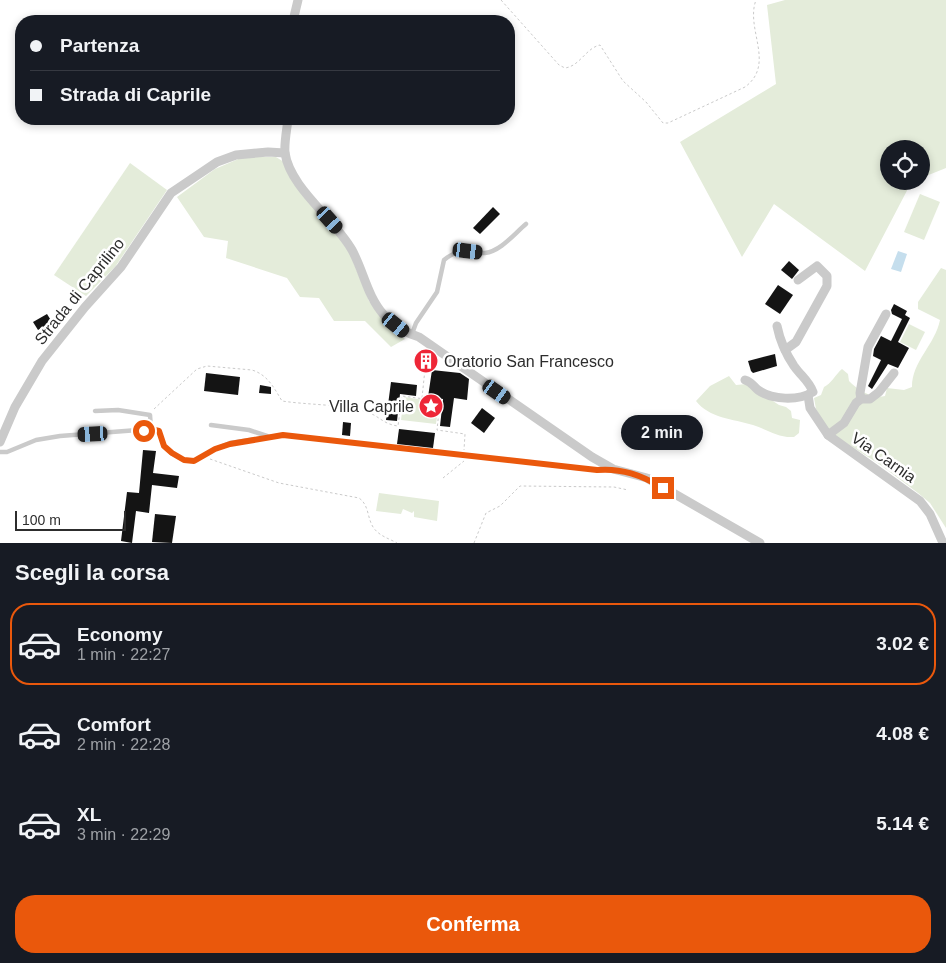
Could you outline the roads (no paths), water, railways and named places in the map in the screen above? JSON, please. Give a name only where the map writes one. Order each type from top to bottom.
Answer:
[{"type":"street","points":[[294,15],[298,0]]},
{"type":"street","points":[[287,125],[285,153],[296,180],[339,230],[353,251],[371,298],[385,315],[407,334],[419,337],[592,457],[613,469],[646,478],[760,543]]},
{"type":"street","name":"Strada di Caprilino","points":[[0,442],[16,407],[42,361],[84,307],[121,267],[171,193],[217,162],[236,155],[268,152],[285,153]]},
{"type":"street","points":[[777,326],[785,350],[796,342],[827,286],[827,276],[817,266],[798,280]]},
{"type":"street","points":[[861,399],[860,393],[868,347],[886,314]]},
{"type":"street","name":"Via Carnia","points":[[785,350],[811,387],[813,392],[808,395],[810,408],[828,436],[920,501],[930,514],[943,543]]},
{"type":"street","points":[[828,436],[844,423],[856,403],[861,399],[870,399],[879,392],[894,373]]},
{"type":"street","points":[[745,380],[760,391],[776,396],[796,398],[808,395]]},
{"type":"lane","points":[[412,335],[416,323],[436,292],[444,260],[459,251],[485,252],[496,249],[526,224]]},
{"type":"lane","points":[[95,411],[118,410],[150,415],[151,429]]},
{"type":"lane","points":[[210,425],[249,430],[269,436]]},
{"type":"lane","points":[[0,452],[7,452],[36,440],[60,436],[151,429],[159,431],[164,446],[172,453],[184,460],[194,461],[215,449],[230,444],[283,435],[597,470],[613,469]]},
{"type":"water","points":[[898,251],[907,254],[901,272],[891,269]]},
{"type":"place","name":"Oratorio San Francesco","points":[[426,361]]},
{"type":"place","name":"Villa Caprile","points":[[431,406]]}]
